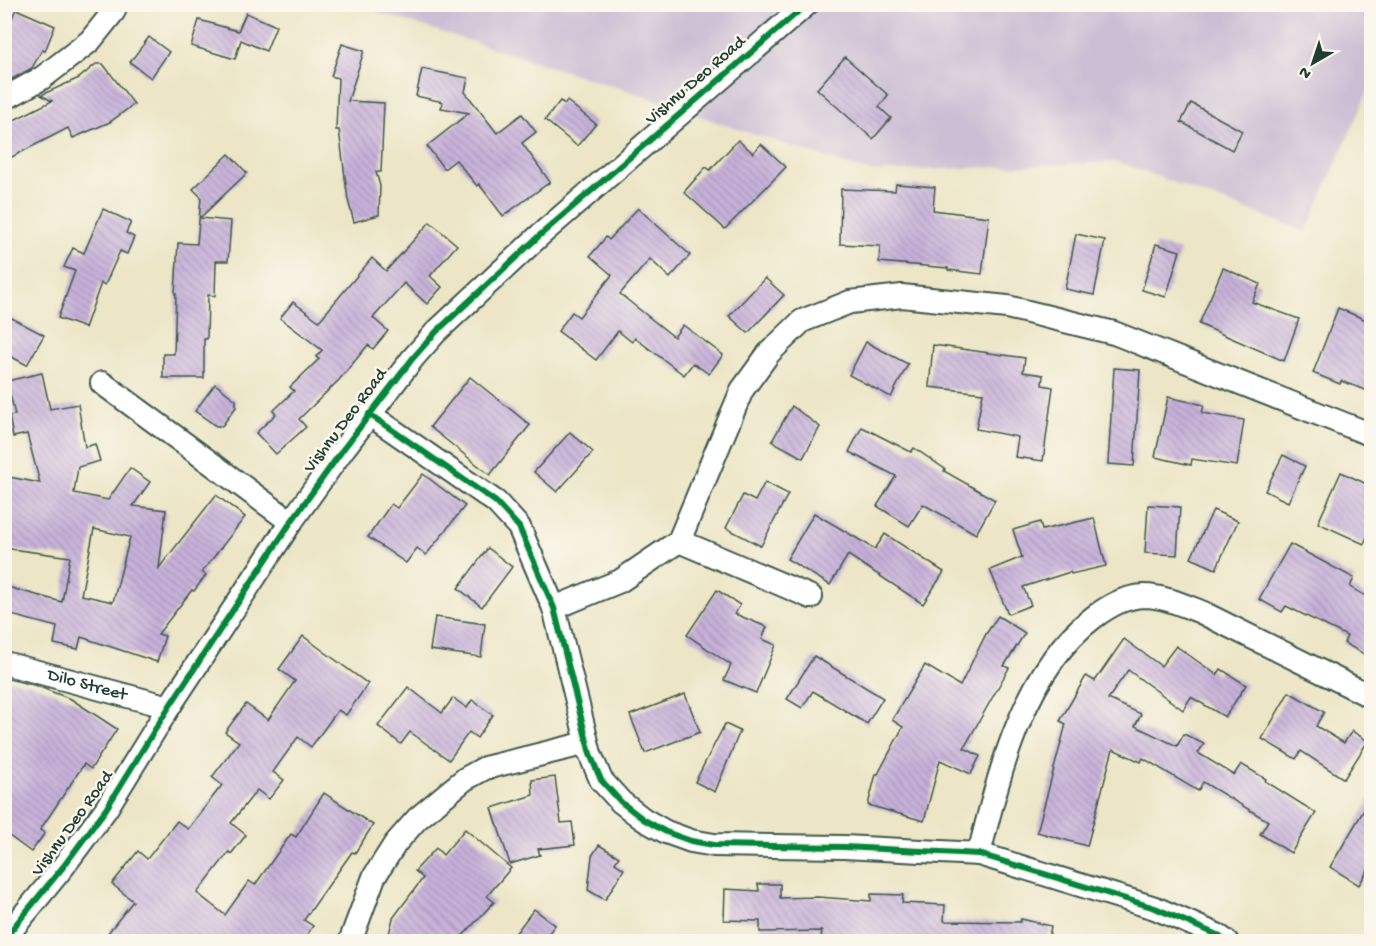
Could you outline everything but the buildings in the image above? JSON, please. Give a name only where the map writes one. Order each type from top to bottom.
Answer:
[{"type":"street","name":"Vishnu Deo Road","points":[[4,939],[63,867],[106,809],[169,707],[291,522],[369,414],[436,332],[540,236],[807,4]]},
{"type":"street","points":[[4,99],[42,78],[90,41],[114,11]]},
{"type":"street","points":[[554,608],[620,581],[679,541],[742,390],[769,353],[802,321],[850,302],[902,296],[1007,307],[1114,333],[1371,435]]},
{"type":"street","points":[[102,383],[291,522]]},
{"type":"street","points":[[369,414],[496,502],[519,527],[554,608],[587,743],[601,780],[621,802],[643,819],[666,832],[691,841],[714,845],[844,847],[979,854],[1155,908],[1217,935],[1227,942]]},
{"type":"street","points":[[679,541],[812,597]]},
{"type":"street","points":[[979,854],[996,786],[1019,724],[1040,678],[1062,648],[1083,625],[1120,600],[1144,596],[1171,601],[1201,612],[1371,697]]},
{"type":"street","name":"Dilo Street","points":[[4,663],[169,707]]},
{"type":"street","points":[[350,942],[374,877],[395,844],[417,819],[449,792],[465,779],[486,768],[587,743]]},
{"type":"shaded area","points":[[355,5],[1371,5],[1371,84],[1306,232],[1118,162],[871,172],[716,122],[654,99]]},
{"type":"cycle path","points":[[4,939],[63,867],[106,809],[169,707],[291,522],[413,358],[436,332],[539,236],[807,4]]},
{"type":"cycle path","points":[[369,414],[496,502],[519,527],[554,608],[590,754],[601,780],[621,802],[643,819],[666,832],[691,841],[714,845],[844,847],[979,854],[1155,908],[1217,935],[1227,942]]}]
